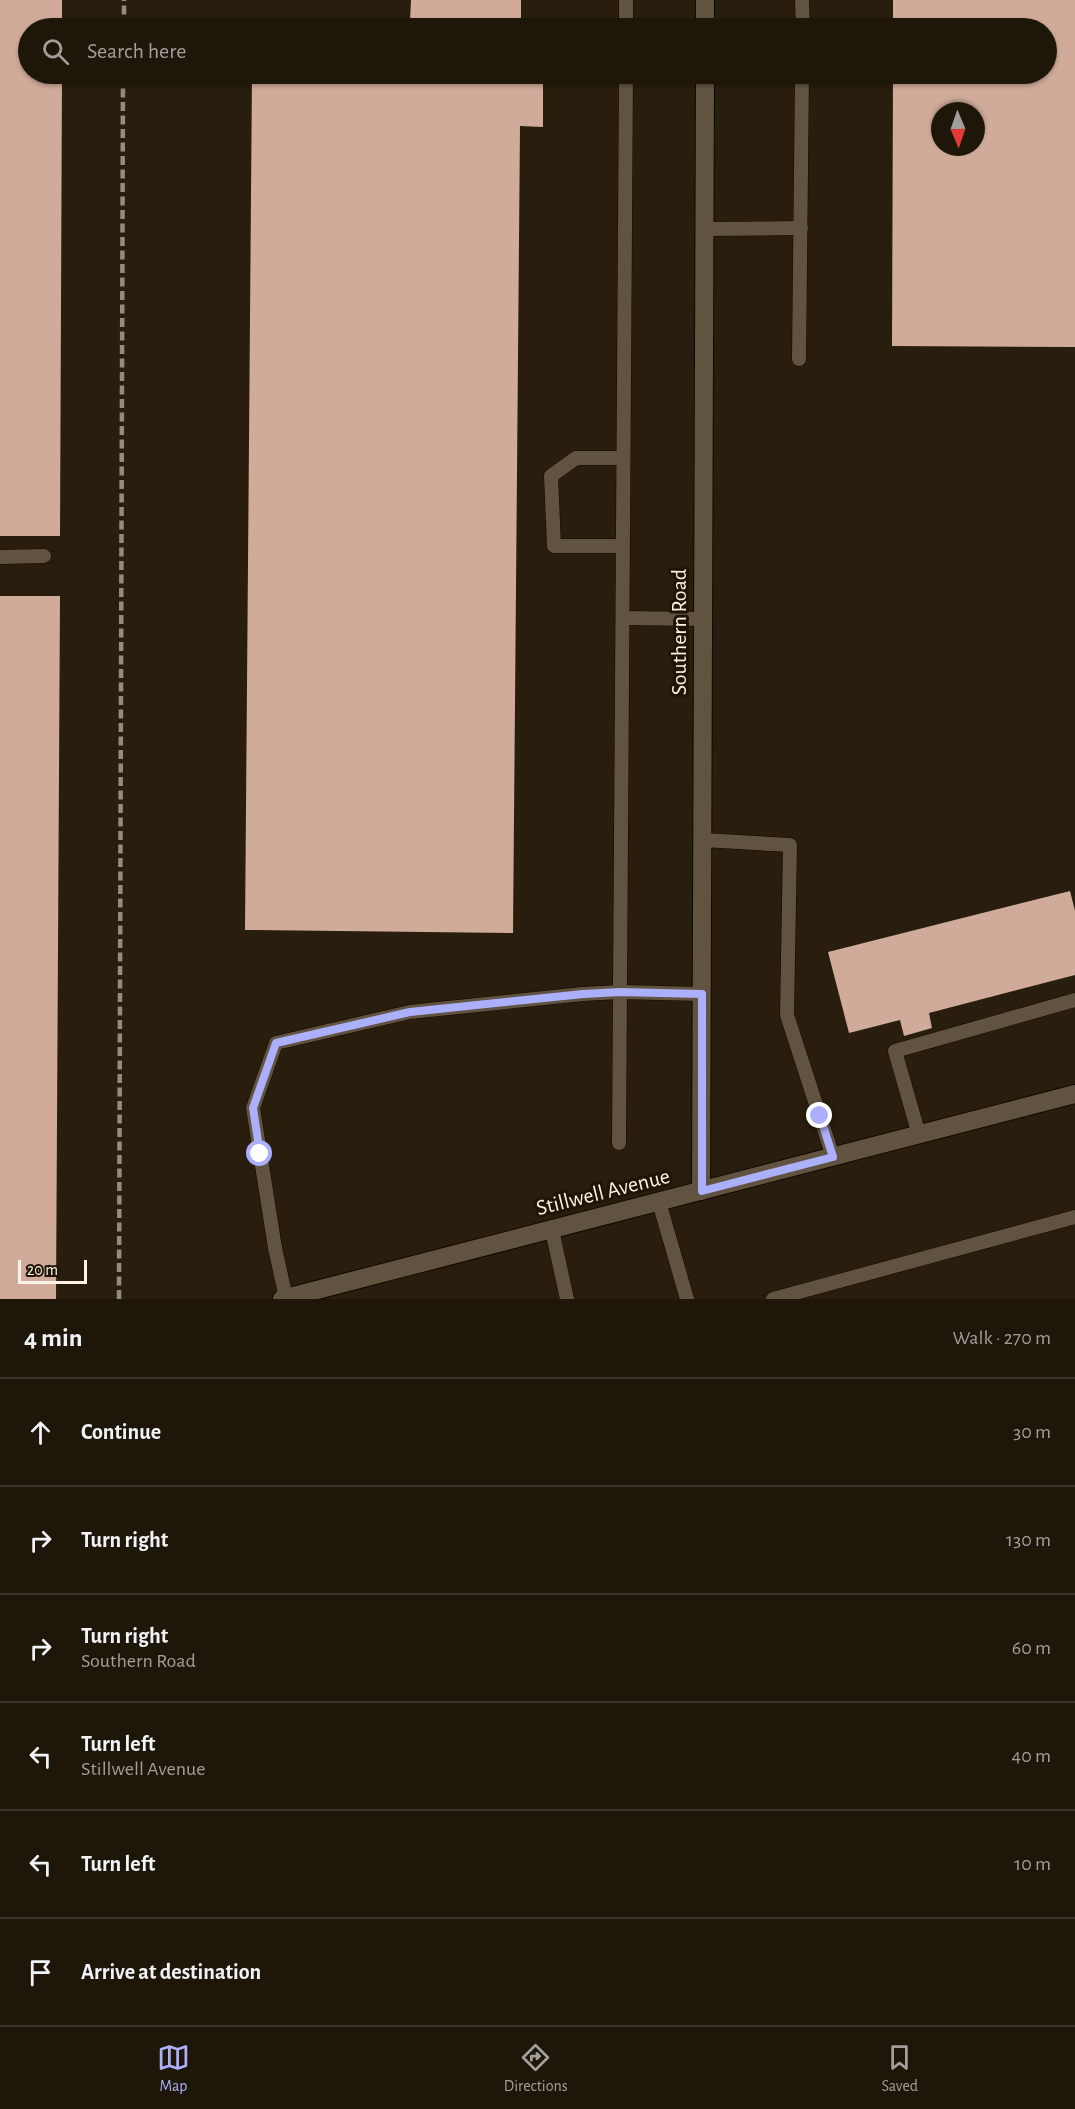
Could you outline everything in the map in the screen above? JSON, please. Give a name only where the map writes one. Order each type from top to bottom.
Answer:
[{"type":"street","points":[[705,0],[705,18]]},
{"type":"street","name":"Southern Road","points":[[702,1191],[705,84]]},
{"type":"street","name":"Stillwell Avenue","points":[[284,1298],[1075,1094]]},
{"type":"lane","points":[[626,0],[626,18]]},
{"type":"lane","points":[[802,0],[803,18]]},
{"type":"lane","points":[[620,1143],[626,84]]},
{"type":"lane","points":[[799,359],[802,84]]},
{"type":"lane","points":[[705,230],[801,228]]},
{"type":"lane","points":[[623,546],[554,546],[551,476],[576,458],[624,458]]},
{"type":"lane","points":[[0,557],[44,556]]},
{"type":"lane","points":[[622,618],[703,619]]},
{"type":"lane","points":[[703,840],[790,845],[787,1015],[833,1157]]},
{"type":"lane","points":[[284,1298],[274,1248],[253,1108],[276,1043],[410,1012],[583,994],[620,992],[702,994]]},
{"type":"lane","points":[[920,1135],[896,1051],[1075,1000]]},
{"type":"lane","points":[[659,1202],[687,1299]]},
{"type":"lane","points":[[773,1299],[1075,1217]]},
{"type":"lane","points":[[552,1230],[567,1299]]},
{"type":"building","points":[[0,0],[62,0],[62,18],[18,18],[18,84],[62,84],[60,536],[0,536]]},
{"type":"building","points":[[411,0],[521,0],[521,18],[410,18]]},
{"type":"building","points":[[893,0],[1075,0],[1075,347],[892,346],[893,84],[1057,84],[1057,18],[893,18]]},
{"type":"building","points":[[252,84],[543,84],[543,127],[520,126],[513,933],[245,930]]},
{"type":"building","points":[[0,596],[60,596],[56,1299],[0,1299]]},
{"type":"building","points":[[1070,891],[1075,911],[1075,975],[929,1013],[932,1028],[904,1036],[900,1020],[849,1033],[828,952]]},
{"type":"railway","points":[[124,0],[124,18]]},
{"type":"railway","points":[[119,1299],[123,84]]},
{"type":"route","points":[[260,1154],[253,1108],[276,1043],[410,1012],[583,994],[620,992],[702,994],[702,1191],[833,1157],[820,1116]]}]
